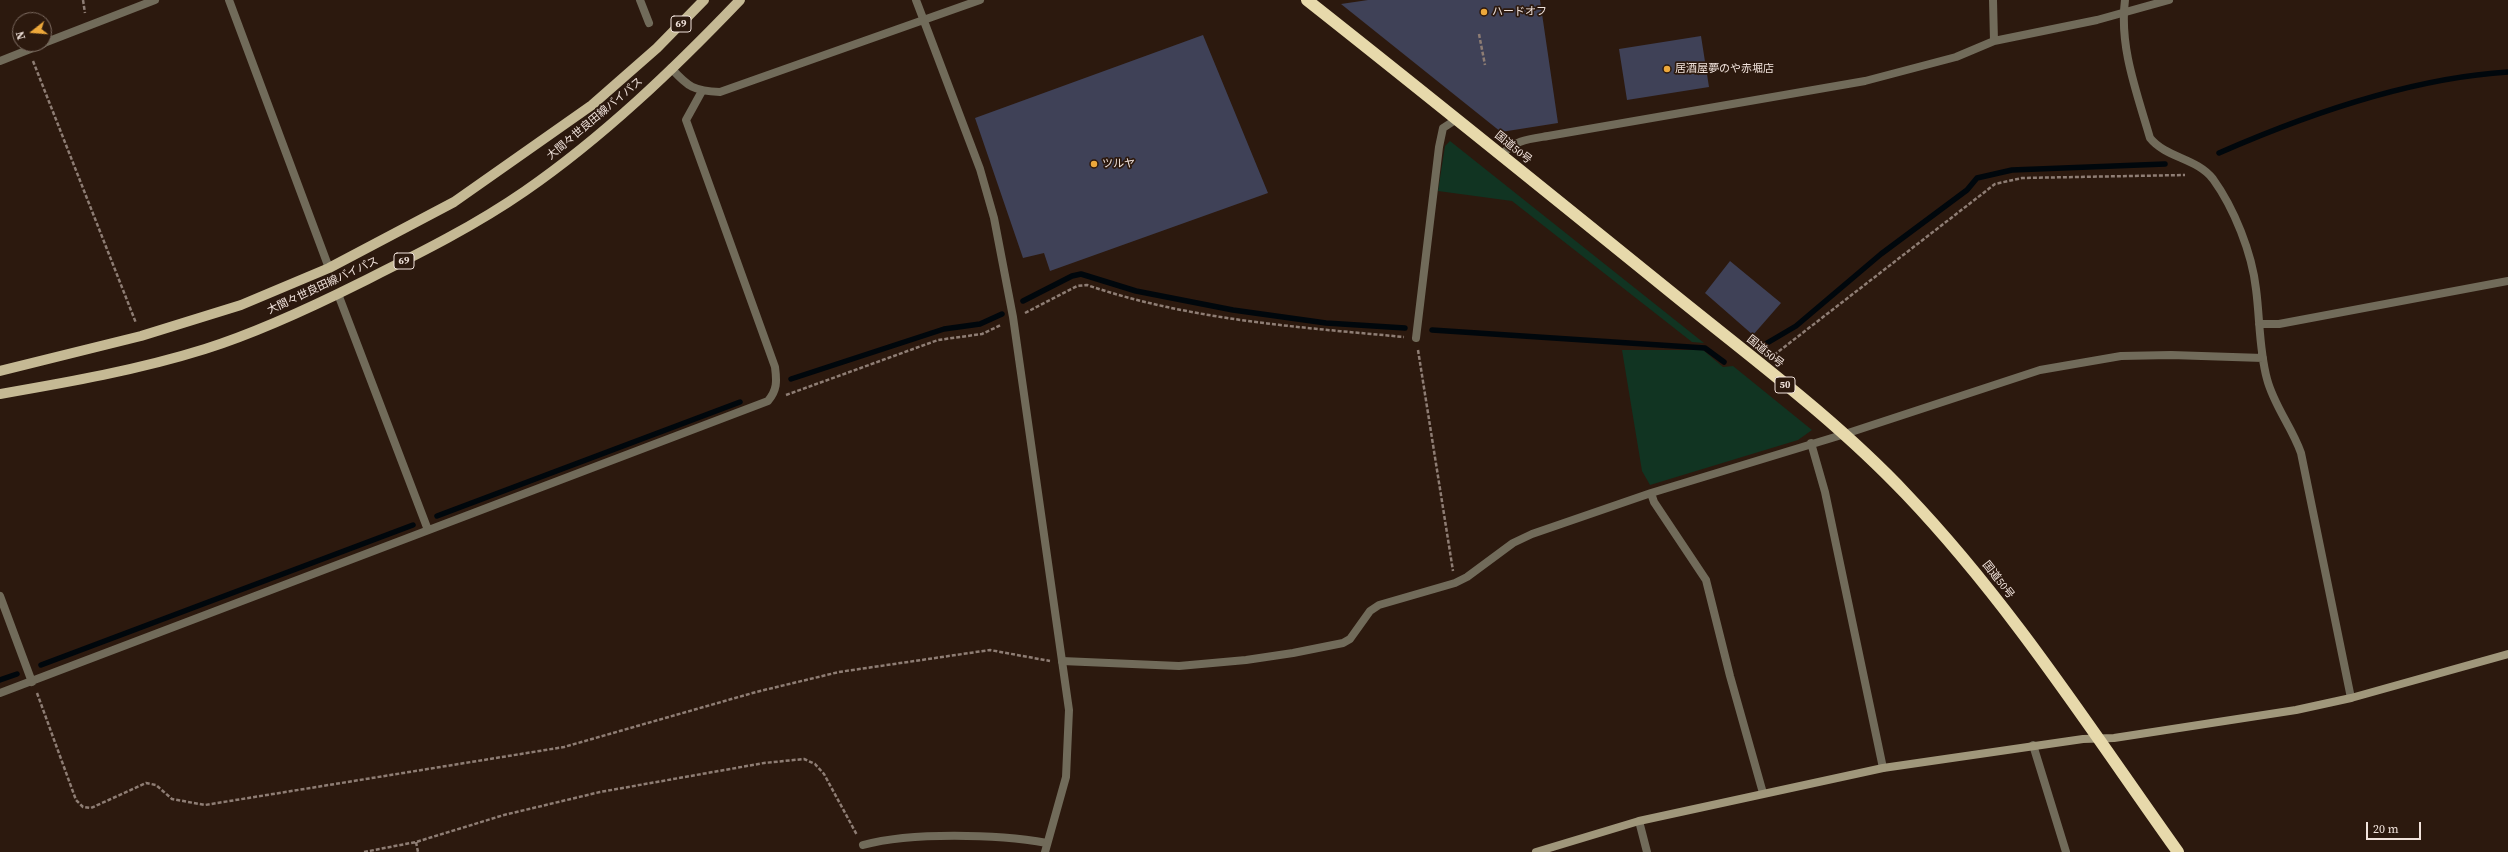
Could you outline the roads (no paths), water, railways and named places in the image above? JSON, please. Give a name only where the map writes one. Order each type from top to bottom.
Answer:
[{"type":"highway","name":"国道50号","points":[[1307,0],[1457,118],[1845,434],[1904,491],[1956,548],[2041,657],[2178,852]]},
{"type":"main road","name":"大間々世良田線バイパス","points":[[0,371],[141,336],[241,305],[329,268],[454,202],[536,145],[604,94],[657,48],[704,0]]},
{"type":"main road","name":"大間々世良田線バイパス","points":[[0,394],[99,376],[207,348],[295,315],[468,227],[525,191],[625,112],[740,0]]},
{"type":"street","points":[[52,40],[155,0]]},
{"type":"street","points":[[229,0],[329,268]]},
{"type":"street","points":[[640,0],[649,23]]},
{"type":"street","points":[[916,0],[980,169],[994,218],[1014,317],[1069,710],[1066,777],[1045,852]]},
{"type":"street","points":[[671,68],[690,87],[702,92],[720,92],[980,0]]},
{"type":"street","points":[[1993,0],[1994,41]]},
{"type":"street","points":[[2125,0],[2123,13],[2125,47],[2150,138],[2159,147],[2191,162],[2214,180],[2247,248],[2256,288],[2263,358],[2272,395],[2292,430],[2301,453],[2351,698]]},
{"type":"street","points":[[1502,155],[1510,146],[1517,142],[1864,81],[1956,57],[1994,41],[2123,13],[2169,0]]},
{"type":"street","points":[[0,60],[21,52]]},
{"type":"street","points":[[0,693],[768,401],[775,392],[777,379],[775,367],[686,120],[702,92]]},
{"type":"street","points":[[1416,338],[1439,147],[1443,128],[1457,118]]},
{"type":"street","points":[[2259,324],[2279,324],[2508,281]]},
{"type":"street","points":[[338,294],[428,530]]},
{"type":"street","points":[[1062,661],[1180,666],[1293,654],[1343,643],[1350,639],[1370,611],[1379,604],[1455,583],[1467,577],[1507,548],[1532,534],[1651,493],[1811,443],[1845,434],[2040,370],[2121,356],[2263,358]]},
{"type":"street","points":[[1811,443],[1825,492],[1883,768]]},
{"type":"street","points":[[1651,493],[1654,502],[1706,580],[1730,676],[1763,793]]},
{"type":"street","points":[[0,596],[32,682]]},
{"type":"street","points":[[1536,852],[1640,821],[1883,768],[2034,745],[2098,739],[2203,725],[2351,698],[2508,654]]},
{"type":"street","points":[[2034,745],[2066,852]]},
{"type":"street","points":[[1640,821],[1647,852]]},
{"type":"street","points":[[862,845],[938,836],[1029,840],[1047,843]]},
{"type":"waterway","points":[[2219,153],[2288,125],[2360,100],[2434,82],[2508,72]]},
{"type":"waterway","points":[[1762,346],[1796,326],[1881,254],[1967,190],[1977,178],[2012,170],[2165,164]]},
{"type":"waterway","points":[[1023,301],[1072,276],[1081,274],[1136,291],[1233,310],[1326,323],[1405,328]]},
{"type":"waterway","points":[[791,379],[944,329],[980,324],[1002,314]]},
{"type":"waterway","points":[[1432,330],[1705,348],[1724,362]]},
{"type":"waterway","points":[[437,516],[740,402]]},
{"type":"waterway","points":[[41,665],[413,525]]},
{"type":"waterway","points":[[0,680],[17,674]]},
{"type":"place","name":"ハードオフ","points":[[1484,12]]},
{"type":"place","name":"居酒屋夢のや赤堀店","points":[[1667,69]]},
{"type":"place","name":"ツルヤ","points":[[1094,164]]}]
